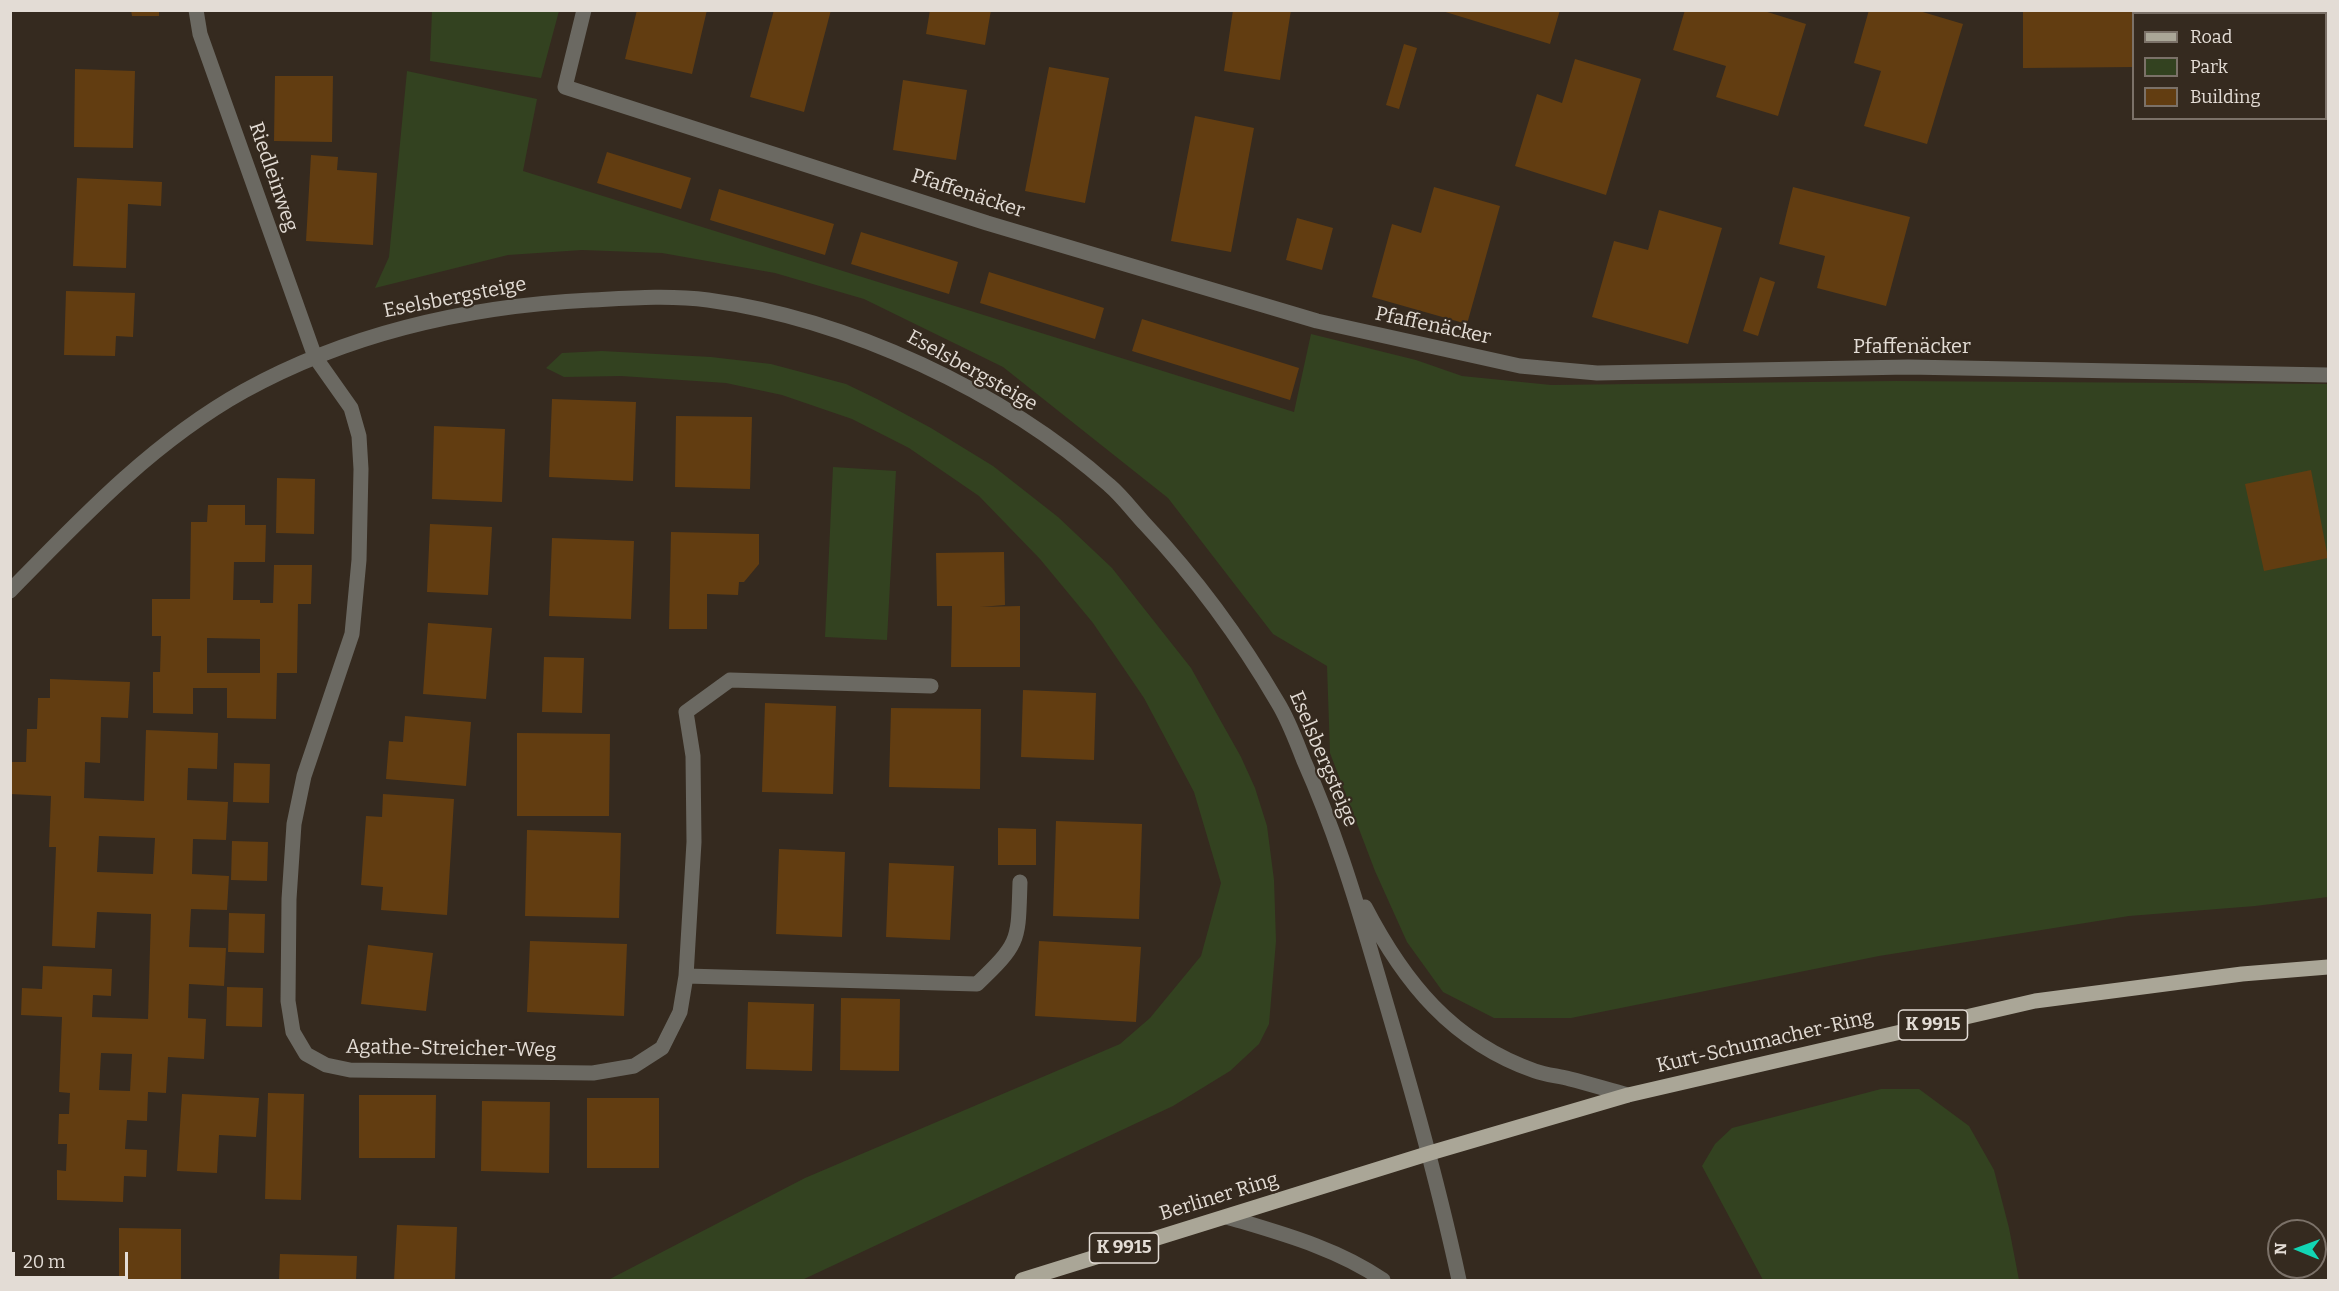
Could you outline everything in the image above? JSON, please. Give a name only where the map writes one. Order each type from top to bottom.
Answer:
[{"type":"main road","name":"Kurt-Schumacher-Ring","points":[[1430,1153],[1628,1095],[2036,1001],[2242,974],[2328,967]]},
{"type":"main road","name":"Berliner Ring","points":[[1022,1281],[1430,1153]]},
{"type":"street","name":"Riedleinweg","points":[[196,10],[200,34],[315,357]]},
{"type":"street","name":"Pfaffenäcker","points":[[584,10],[565,87],[987,223],[1306,318],[1520,366],[1597,373],[1908,367],[2328,375]]},
{"type":"street","name":"Eselsbergsteige","points":[[10,591],[90,510],[183,429],[244,391],[315,357],[353,341],[386,332],[477,310],[535,303],[625,298],[704,300],[768,311],[832,329],[899,353],[972,390],[1045,435],[1110,486],[1177,558],[1230,627],[1282,709],[1349,875],[1430,1153],[1459,1281]]},
{"type":"street","name":"Agathe-Streicher-Weg","points":[[315,357],[351,408],[359,436],[361,470],[359,560],[352,633],[304,776],[294,824],[289,889],[288,1001],[293,1032],[306,1054],[326,1065],[350,1070],[593,1073],[634,1066],[662,1048],[680,1012],[686,976],[694,842],[693,756],[686,712],[730,680],[931,686]]},
{"type":"street","points":[[1349,875],[1384,943],[1405,975],[1421,995],[1458,1030],[1495,1053],[1535,1071],[1628,1095]]},
{"type":"street","points":[[686,976],[977,984],[1011,949],[1018,932],[1020,882]]},
{"type":"street","points":[[1227,1217],[1286,1234],[1327,1250],[1383,1281]]},
{"type":"green space","points":[[432,11],[559,11],[541,78],[430,61]]},
{"type":"green space","points":[[407,71],[537,99],[523,171],[1294,412],[1311,334],[1416,360],[1462,376],[1551,385],[1896,381],[2328,384],[2328,897],[2255,906],[2129,916],[1879,956],[1571,1018],[1494,1018],[1443,992],[1407,942],[1375,871],[1330,753],[1327,666],[1273,634],[1168,498],[1003,367],[864,299],[775,273],[662,253],[582,250],[508,255],[375,288],[389,257]]},
{"type":"green space","points":[[602,351],[711,357],[771,364],[846,384],[931,428],[993,466],[1058,517],[1112,568],[1191,668],[1241,757],[1255,788],[1267,826],[1274,880],[1276,941],[1269,1024],[1259,1044],[1230,1071],[1173,1106],[802,1280],[608,1280],[805,1178],[1120,1044],[1150,1018],[1201,956],[1221,883],[1194,792],[1144,698],[1093,623],[1040,559],[979,496],[909,448],[852,419],[782,395],[726,383],[621,376],[564,377],[546,368],[562,353]]},
{"type":"green space","points":[[833,467],[896,471],[887,640],[825,637]]},
{"type":"green space","points":[[1881,1089],[1919,1089],[1969,1126],[1994,1170],[2019,1280],[1763,1280],[1702,1166],[1715,1144],[1732,1128]]},
{"type":"building","points":[[131,10],[159,10],[159,16],[132,16]]},
{"type":"building","points":[[637,10],[707,10],[692,74],[625,59]]},
{"type":"building","points":[[774,10],[831,10],[804,112],[750,97]]},
{"type":"building","points":[[930,10],[991,10],[985,45],[926,34]]},
{"type":"building","points":[[1233,10],[1291,10],[1280,80],[1224,71]]},
{"type":"building","points":[[1439,10],[1560,10],[1550,44]]},
{"type":"building","points":[[1685,10],[1761,10],[1806,24],[1778,116],[1716,97],[1726,66],[1673,50]]},
{"type":"building","points":[[1869,10],[1916,10],[1963,24],[1927,144],[1864,126],[1881,71],[1854,63]]},
{"type":"building","points":[[2023,10],[2299,10],[2299,12],[2132,12],[2132,67],[2023,68]]},
{"type":"building","points":[[1404,44],[1417,48],[1399,109],[1386,105]]},
{"type":"building","points":[[1575,59],[1641,79],[1606,195],[1515,166],[1537,94],[1562,103]]},
{"type":"building","points":[[1049,67],[1109,78],[1085,203],[1025,191]]},
{"type":"building","points":[[75,69],[135,71],[133,148],[74,147]]},
{"type":"building","points":[[275,76],[333,76],[332,142],[274,141]]},
{"type":"building","points":[[903,80],[967,90],[956,160],[893,150]]},
{"type":"building","points":[[1195,116],[1254,128],[1231,252],[1171,241]]},
{"type":"building","points":[[607,152],[691,178],[681,209],[597,183]]},
{"type":"building","points":[[311,155],[338,157],[337,170],[377,173],[373,245],[306,241]]},
{"type":"building","points":[[77,178],[162,182],[161,206],[128,204],[126,268],[73,266]]},
{"type":"building","points":[[1434,187],[1500,206],[1467,324],[1372,297],[1392,224],[1421,233]]},
{"type":"building","points":[[1793,187],[1910,217],[1886,306],[1817,288],[1825,256],[1779,244]]},
{"type":"building","points":[[719,189],[834,224],[825,255],[710,220]]},
{"type":"building","points":[[1659,210],[1722,228],[1688,344],[1592,317],[1614,241],[1648,250]]},
{"type":"building","points":[[1297,218],[1333,228],[1322,270],[1286,260]]},
{"type":"building","points":[[861,232],[958,262],[949,294],[851,264]]},
{"type":"building","points":[[989,272],[1104,308],[1095,339],[980,303]]},
{"type":"building","points":[[1760,277],[1775,282],[1758,336],[1743,331]]},
{"type":"building","points":[[66,291],[135,293],[133,337],[116,336],[115,356],[64,355]]},
{"type":"building","points":[[1142,319],[1299,368],[1290,400],[1132,351]]},
{"type":"building","points":[[552,399],[636,402],[633,481],[549,477]]},
{"type":"building","points":[[676,416],[752,417],[750,489],[675,487]]},
{"type":"building","points":[[434,426],[505,429],[502,502],[432,499]]},
{"type":"building","points":[[2311,470],[2328,558],[2264,571],[2245,484]]},
{"type":"building","points":[[277,478],[315,479],[314,534],[276,533]]},
{"type":"building","points":[[208,505],[245,505],[245,525],[266,525],[265,562],[234,562],[233,600],[260,600],[260,603],[273,603],[274,565],[312,565],[311,604],[298,604],[297,673],[277,673],[276,719],[227,718],[227,688],[193,688],[193,714],[153,713],[153,672],[160,672],[161,636],[152,636],[152,599],[190,599],[191,522],[207,522]],"holes":[[[207,638],[260,639],[260,673],[207,673]]]},
{"type":"building","points":[[430,524],[492,527],[488,595],[427,592]]},
{"type":"building","points":[[671,532],[759,534],[759,564],[744,582],[739,582],[738,595],[707,594],[707,629],[669,629]]},
{"type":"building","points":[[552,538],[634,541],[631,619],[549,616]]},
{"type":"building","points":[[1004,552],[1005,605],[980,607],[1020,606],[1020,667],[951,667],[952,606],[937,606],[936,553]]},
{"type":"building","points":[[428,623],[492,628],[486,699],[423,694]]},
{"type":"building","points":[[544,657],[584,658],[582,713],[542,712]]},
{"type":"building","points":[[50,679],[130,682],[128,718],[101,717],[100,763],[85,762],[84,798],[144,801],[146,730],[218,733],[217,769],[188,768],[187,800],[228,802],[226,840],[193,839],[192,874],[229,876],[227,910],[191,909],[189,947],[226,948],[224,986],[189,984],[188,1018],[206,1019],[204,1059],[168,1057],[166,1093],[148,1092],[147,1121],[127,1120],[125,1149],[147,1150],[146,1177],[124,1176],[123,1202],[57,1200],[57,1170],[66,1171],[67,1144],[58,1144],[59,1114],[69,1114],[70,1093],[59,1092],[62,1017],[21,1015],[22,988],[42,989],[43,966],[112,969],[111,996],[93,995],[92,1017],[148,1019],[151,914],[97,912],[95,948],[52,946],[56,847],[49,847],[51,796],[10,794],[10,762],[26,762],[27,729],[37,729],[38,698],[50,698]],"holes":[[[99,836],[155,838],[153,874],[97,872]],[[101,1053],[132,1054],[130,1091],[99,1090]]]},
{"type":"building","points":[[1023,690],[1096,693],[1094,760],[1021,757]]},
{"type":"building","points":[[765,703],[836,706],[833,794],[762,792]]},
{"type":"building","points":[[891,708],[981,709],[980,789],[889,787]]},
{"type":"building","points":[[405,716],[471,722],[466,786],[386,779],[389,741],[403,742]]},
{"type":"building","points":[[517,733],[610,734],[609,816],[517,816]]},
{"type":"building","points":[[234,763],[270,764],[269,803],[233,802]]},
{"type":"building","points":[[383,794],[454,799],[447,915],[381,910],[383,887],[361,885],[366,816],[382,817]]},
{"type":"building","points":[[1056,821],[1142,824],[1139,919],[1053,916]]},
{"type":"building","points":[[998,828],[1036,829],[1036,865],[998,865]]},
{"type":"building","points":[[527,830],[621,833],[619,918],[525,916]]},
{"type":"building","points":[[232,841],[268,842],[267,881],[231,880]]},
{"type":"building","points":[[779,849],[845,852],[842,937],[776,934]]},
{"type":"building","points":[[889,863],[954,866],[950,940],[886,937]]},
{"type":"building","points":[[229,913],[265,914],[264,953],[228,952]]},
{"type":"building","points":[[530,941],[627,944],[624,1016],[527,1012]]},
{"type":"building","points":[[1039,941],[1141,947],[1136,1022],[1035,1016]]},
{"type":"building","points":[[368,945],[433,953],[426,1011],[361,1004]]},
{"type":"building","points":[[227,987],[263,988],[262,1027],[226,1026]]},
{"type":"building","points":[[841,998],[900,999],[899,1071],[840,1070]]},
{"type":"building","points":[[748,1002],[814,1004],[812,1071],[746,1069]]},
{"type":"building","points":[[268,1093],[304,1094],[301,1200],[265,1199]]},
{"type":"building","points":[[182,1094],[259,1098],[256,1137],[219,1135],[217,1173],[177,1171]]},
{"type":"building","points":[[359,1095],[436,1095],[435,1158],[359,1158]]},
{"type":"building","points":[[587,1098],[659,1098],[659,1168],[587,1168]]},
{"type":"building","points":[[482,1101],[550,1102],[549,1173],[481,1171]]},
{"type":"building","points":[[397,1225],[457,1227],[455,1280],[394,1280]]},
{"type":"building","points":[[119,1228],[181,1229],[181,1280],[119,1280]]},
{"type":"building","points":[[280,1254],[357,1256],[356,1280],[279,1280]]}]
